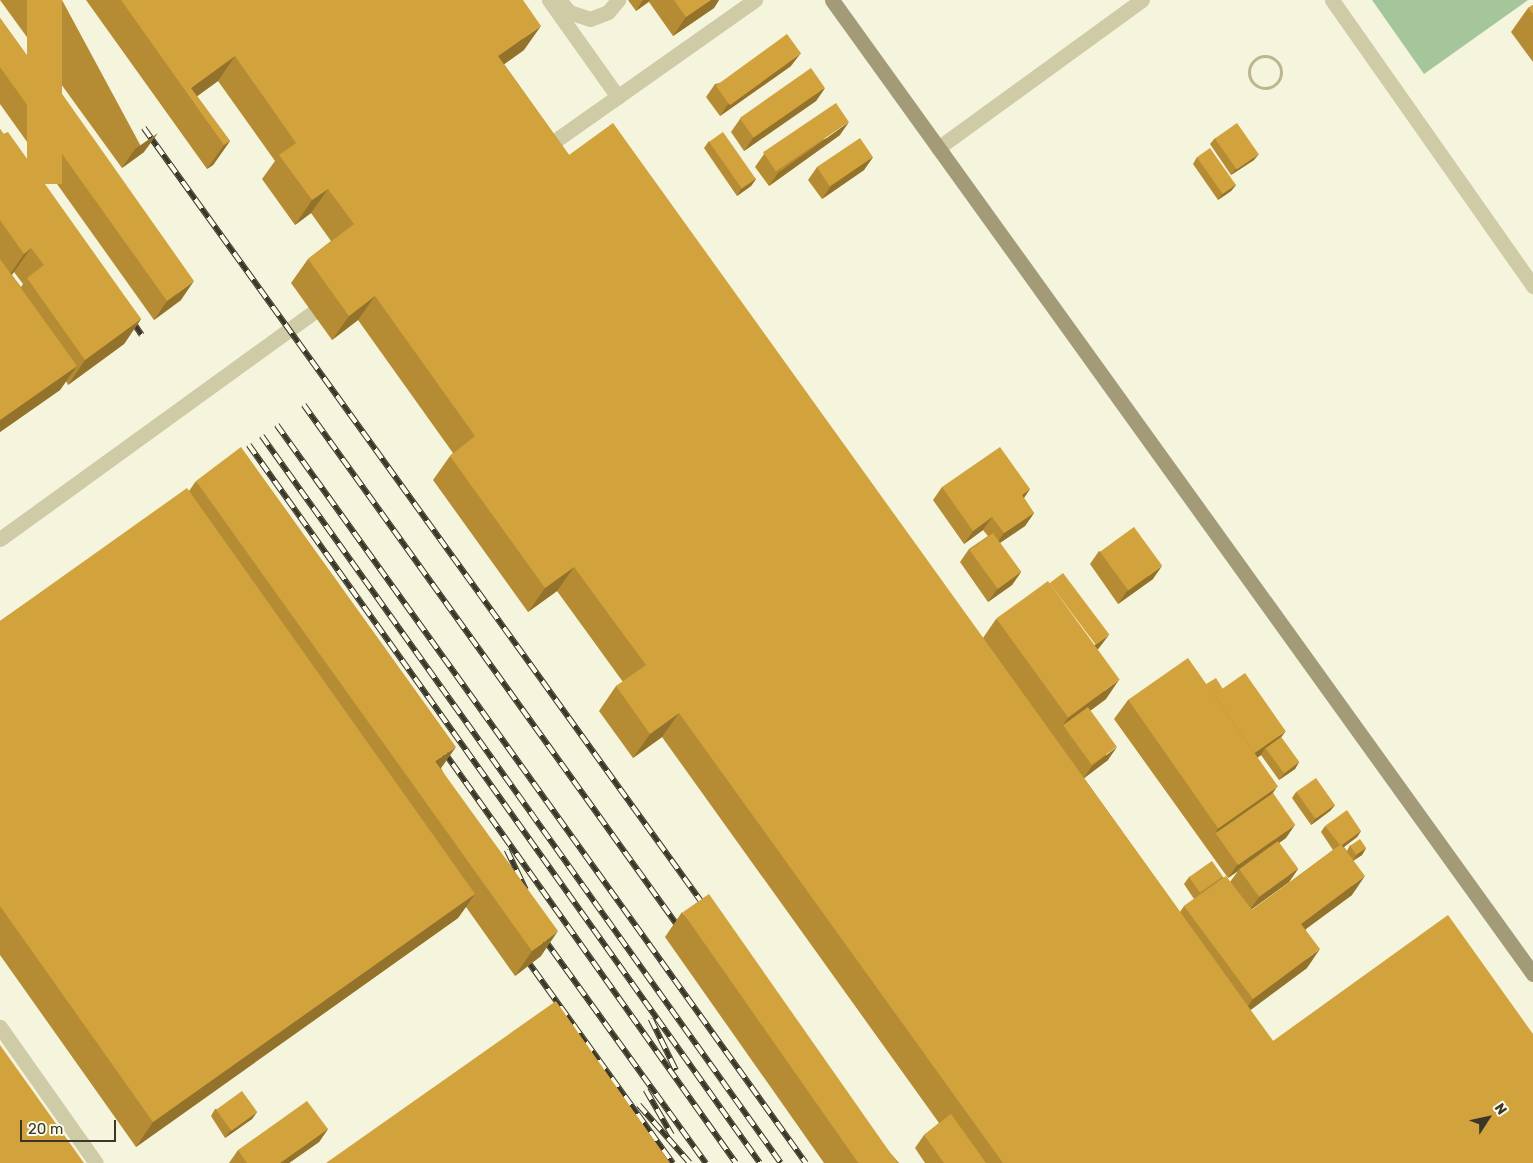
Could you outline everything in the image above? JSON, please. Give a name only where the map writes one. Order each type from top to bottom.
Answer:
[{"type":"street","points":[[832,0],[1533,974]]},
{"type":"lane","points":[[556,3],[570,12],[590,19],[608,12],[618,0]]},
{"type":"lane","points":[[530,158],[755,0]]},
{"type":"lane","points":[[938,148],[1142,0]]},
{"type":"lane","points":[[1332,0],[1533,286]]},
{"type":"lane","points":[[556,3],[618,97]]},
{"type":"lane","points":[[0,540],[340,293]]},
{"type":"lane","points":[[0,1027],[96,1163]]},
{"type":"path","points":[[1270,56],[1278,62],[1281,78],[1276,84],[1263,88],[1252,81],[1249,68],[1257,57],[1270,56]]},
{"type":"green space","points":[[1372,0],[1528,0],[1424,74]]},
{"type":"building","points":[[27,0],[62,0],[62,184],[27,184]]},
{"type":"building","points":[[121,0],[523,0],[541,26],[498,56],[569,155],[613,123],[1273,1041],[1448,915],[1533,1034],[1533,1163],[1003,1163],[679,713],[650,734],[616,686],[646,665],[574,567],[545,588],[450,456],[475,436],[375,296],[349,316],[308,259],[354,224],[328,189],[312,200],[279,155],[296,143],[235,56],[191,88],[230,141],[224,145]]},
{"type":"building","points":[[674,0],[711,0],[686,17]]},
{"type":"building","points":[[1533,5],[1533,14],[1528,8]]},
{"type":"building","points":[[0,18],[36,68],[41,64],[194,281],[167,301],[0,67]]},
{"type":"building","points":[[787,34],[801,53],[730,105],[716,86]]},
{"type":"building","points":[[811,68],[825,88],[753,138],[740,118]]},
{"type":"building","points":[[836,103],[849,122],[776,171],[763,152]]},
{"type":"building","points":[[1237,123],[1259,154],[1237,170],[1215,138]]},
{"type":"building","points":[[0,129],[3,134],[8,132],[141,319],[85,360],[27,278],[44,265],[31,248],[24,254],[0,220]]},
{"type":"building","points":[[723,132],[756,179],[742,188],[709,142]]},
{"type":"building","points":[[860,138],[873,157],[830,186],[817,167]]},
{"type":"building","points":[[1210,148],[1236,185],[1223,194],[1197,157]]},
{"type":"building","points":[[0,259],[77,366],[0,420]]},
{"type":"building","points":[[241,447],[456,747],[435,761],[558,931],[532,951],[196,481]]},
{"type":"building","points":[[1000,447],[1030,489],[1022,495],[1034,513],[1004,533],[992,517],[973,531],[942,487]]},
{"type":"building","points":[[187,488],[475,894],[153,1122],[0,906],[0,621]]},
{"type":"building","points":[[1134,527],[1162,566],[1128,591],[1100,552]]},
{"type":"building","points":[[993,533],[1021,572],[998,589],[970,550]]},
{"type":"building","points":[[1063,573],[1109,634],[1096,645],[1049,583]]},
{"type":"building","points":[[1048,581],[1120,680],[1068,717],[996,619]]},
{"type":"building","points":[[1188,658],[1278,787],[1218,828],[1128,700]]},
{"type":"building","points":[[1245,673],[1286,731],[1255,753],[1214,695]]},
{"type":"building","points":[[1216,678],[1223,689],[1213,695],[1206,684]]},
{"type":"building","points":[[1088,707],[1117,747],[1092,765],[1063,725]]},
{"type":"building","points":[[1281,737],[1299,762],[1284,773],[1266,748]]},
{"type":"building","points":[[1316,778],[1335,805],[1315,819],[1296,792]]},
{"type":"building","points":[[1273,793],[1295,825],[1238,865],[1216,833]]},
{"type":"building","points":[[1347,810],[1361,831],[1340,845],[1325,826]]},
{"type":"building","points":[[1360,839],[1366,848],[1356,855],[1350,846]]},
{"type":"building","points":[[1278,841],[1298,869],[1259,897],[1239,869]]},
{"type":"building","points":[[1341,844],[1365,876],[1301,924],[1320,949],[1253,999],[1184,906],[1226,876],[1252,910]]},
{"type":"building","points":[[1212,861],[1223,877],[1200,893],[1189,877]]},
{"type":"building","points":[[709,894],[897,1163],[858,1163],[683,912]]},
{"type":"building","points":[[556,1001],[670,1163],[326,1163]]},
{"type":"building","points":[[0,1045],[84,1163],[0,1163]]},
{"type":"building","points":[[242,1091],[257,1112],[231,1131],[216,1110]]},
{"type":"building","points":[[307,1101],[328,1129],[280,1163],[247,1163],[238,1150]]},
{"type":"building","points":[[951,1114],[986,1163],[944,1163],[924,1135]]},
{"type":"railway","points":[[144,128],[708,911]]},
{"type":"railway","points":[[129,316],[142,335]]},
{"type":"railway","points":[[304,405],[683,933]]},
{"type":"railway","points":[[277,425],[806,1163]]},
{"type":"railway","points":[[262,436],[781,1163]]},
{"type":"railway","points":[[249,445],[760,1163]]},
{"type":"railway","points":[[440,746],[736,1163]]},
{"type":"railway","points":[[507,850],[526,890]]},
{"type":"railway","points":[[540,933],[706,1163]]},
{"type":"railway","points":[[522,953],[673,1163]]},
{"type":"railway","points":[[651,1019],[676,1070]]},
{"type":"railway","points":[[646,1090],[672,1135]]},
{"type":"railway","points":[[639,1105],[690,1163]]}]
